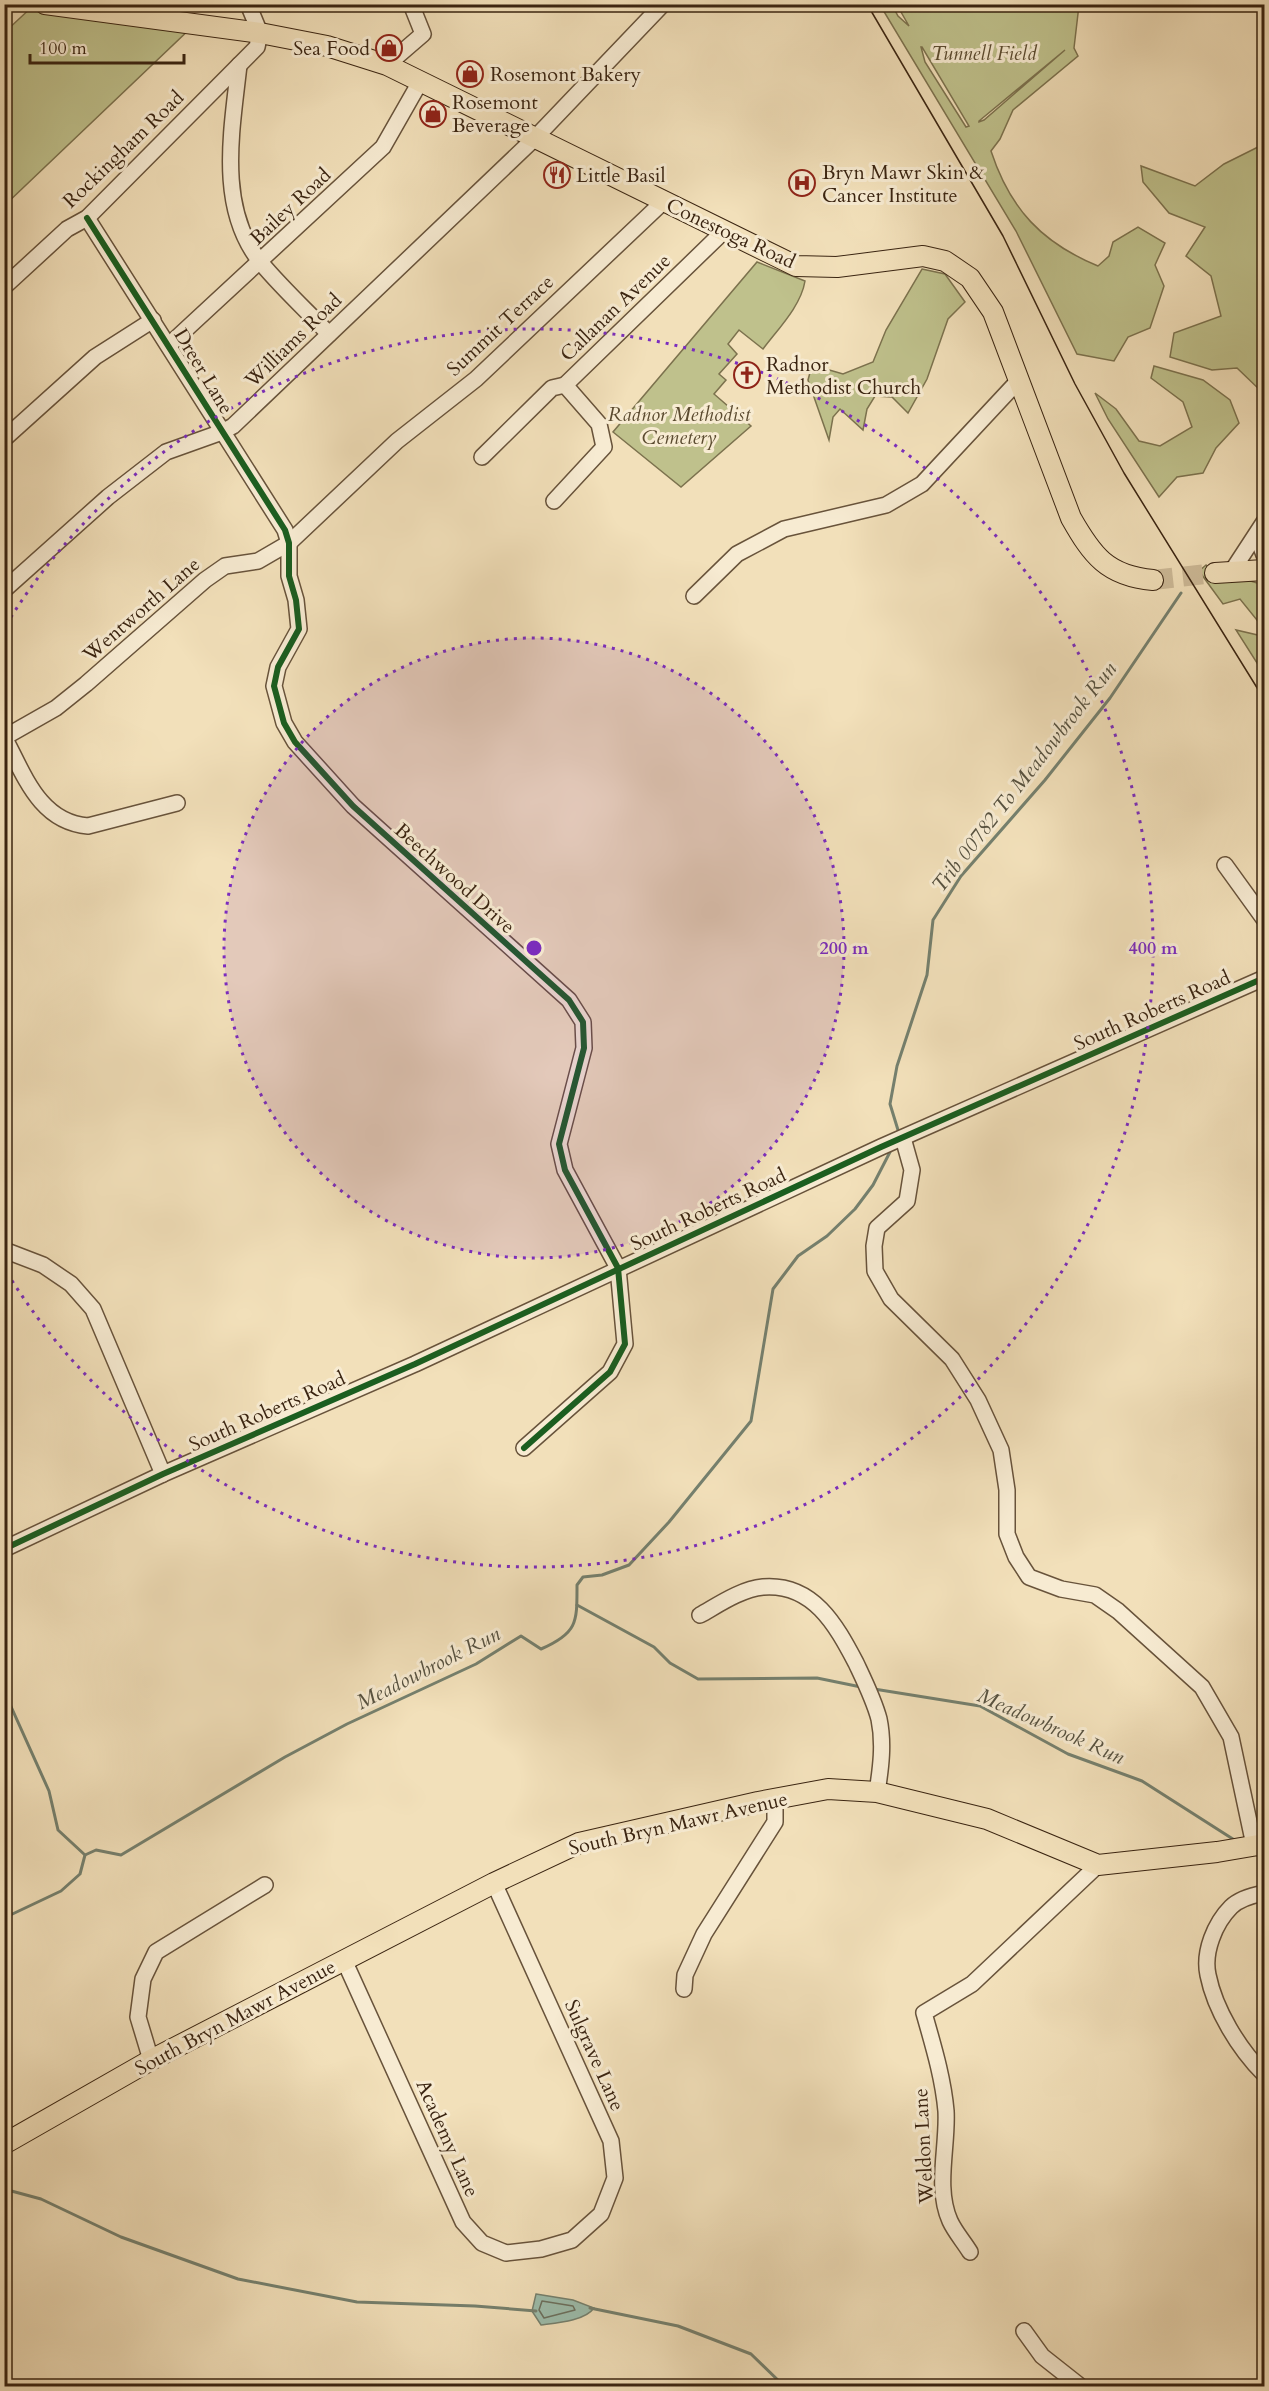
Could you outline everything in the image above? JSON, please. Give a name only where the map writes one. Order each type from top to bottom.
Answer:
[{"type":"main road","name":"Conestoga Road","points":[[45,4],[260,33],[327,46],[387,65],[537,137],[779,259],[814,268],[923,256],[945,261],[970,278],[993,312],[1071,518],[1094,556],[1125,574],[1153,580]]},
{"type":"main road","points":[[1224,572],[1264,570]]},
{"type":"main road","name":"South Bryn Mawr Avenue","points":[[4,2144],[151,2060],[494,1883],[579,1843],[828,1789],[877,1792],[987,1819],[1098,1865],[1217,1852],[1256,1845]]},
{"type":"street","points":[[248,4],[260,33]]},
{"type":"street","points":[[387,65],[423,34],[411,4]]},
{"type":"street","name":"Williams Road","points":[[4,590],[108,497],[166,452],[233,426],[537,137],[663,4]]},
{"type":"street","name":"Rockingham Road","points":[[4,287],[68,229],[87,218],[257,48],[260,33]]},
{"type":"street","points":[[240,65],[231,137],[232,193],[242,227],[261,262],[329,334]]},
{"type":"street","name":"Bailey Road","points":[[169,345],[383,147],[420,82]]},
{"type":"street","name":"Summit Terrace","points":[[360,475],[397,441],[476,379],[663,201]]},
{"type":"street","name":"Dreer Lane","points":[[87,218],[285,530],[289,543]]},
{"type":"street","name":"Callanan Avenue","points":[[555,501],[604,447],[599,424],[565,385],[724,231]]},
{"type":"street","points":[[4,439],[95,357],[153,320]]},
{"type":"street","points":[[694,596],[737,554],[784,529],[886,505],[921,484],[1019,380]]},
{"type":"street","points":[[482,457],[552,388],[565,385]]},
{"type":"street","name":"Wentworth Lane","points":[[5,737],[71,696],[205,580],[225,566],[258,561],[289,543],[360,475]]},
{"type":"street","points":[[1262,529],[1264,555]]},
{"type":"street","points":[[1224,572],[1262,529]]},
{"type":"street","name":"Beechwood Drive","points":[[289,543],[289,576],[296,600],[299,629],[278,667],[274,686],[284,723],[295,742],[352,806],[569,1000],[583,1022],[584,1048],[559,1144],[565,1170],[618,1268]]},
{"type":"street","points":[[5,737],[30,788],[50,813],[74,825],[88,826],[177,803]]},
{"type":"street","points":[[1225,865],[1264,919]]},
{"type":"street","name":"South Roberts Road","points":[[4,1550],[163,1474],[415,1364],[618,1268],[903,1138],[1264,978]]},
{"type":"street","points":[[903,1138],[912,1170],[907,1201],[877,1228],[874,1246],[875,1271],[891,1299],[952,1359],[978,1400],[1001,1450],[1007,1490],[1007,1534],[1016,1557],[1029,1577],[1061,1588],[1095,1595],[1118,1611],[1202,1687],[1231,1737],[1256,1845]]},
{"type":"street","points":[[4,1250],[43,1265],[71,1284],[93,1309],[163,1474]]},
{"type":"street","points":[[524,1448],[610,1372],[625,1344],[618,1268]]},
{"type":"street","points":[[700,1616],[740,1594],[762,1587],[785,1589],[812,1600],[836,1624],[863,1678],[879,1718],[883,1756],[877,1792]]},
{"type":"street","points":[[684,1989],[685,1975],[704,1934],[776,1822],[776,1799]]},
{"type":"street","name":"Weldon Lane","points":[[970,2252],[950,2221],[946,2209],[943,2184],[946,2111],[939,2062],[924,2013],[972,1984],[1098,1865]]},
{"type":"street","name":"Sulgrave Lane","points":[[494,1883],[611,2141],[615,2178],[601,2214],[572,2240]]},
{"type":"street","points":[[151,2060],[138,2018],[143,1979],[156,1952],[265,1885]]},
{"type":"street","points":[[1264,1893],[1232,1906],[1217,1926],[1209,1947],[1207,1973],[1218,2006],[1250,2060],[1264,2074]]},
{"type":"street","name":"Academy Lane","points":[[344,1960],[464,2222],[482,2243],[506,2253],[541,2249],[572,2240]]},
{"type":"street","points":[[1024,2331],[1042,2356],[1080,2386]]},
{"type":"green space","points":[[35,4],[195,24],[5,205],[5,32]]},
{"type":"green space","name":"Tunnell Field","points":[[880,5],[892,5],[898,16],[909,26],[897,5],[1079,5],[1074,48],[1078,56],[1013,110],[1000,139],[991,151],[999,172],[1018,207],[1045,235],[1078,257],[1098,266],[1109,256],[1113,242],[1138,227],[1165,243],[1155,265],[1164,286],[1150,328],[1128,337],[1114,361],[1077,354],[1016,231]],"holes":[[[922,47],[969,126],[966,127],[925,62]],[[1065,50],[984,120],[979,122],[979,121]]]},
{"type":"green space","points":[[1264,144],[1263,393],[1237,368],[1212,370],[1170,357],[1174,333],[1221,316],[1211,276],[1186,256],[1205,227],[1169,213],[1143,182],[1141,166],[1195,186],[1224,164]]},
{"type":"green space","name":"Radnor Methodist Cemetery","points":[[757,262],[805,281],[803,290],[788,317],[763,349],[739,330],[728,344],[737,354],[719,374],[726,380],[714,394],[751,426],[681,487],[613,432]]},
{"type":"green space","points":[[922,269],[945,274],[965,302],[948,319],[927,379],[908,413],[892,397],[875,396],[867,409],[863,430],[840,409],[833,417],[829,440],[808,380],[812,365],[843,374],[873,362],[886,330]]},
{"type":"green space","points":[[1154,366],[1203,380],[1230,400],[1239,423],[1216,448],[1203,473],[1177,477],[1159,497],[1108,419],[1095,393],[1116,409],[1139,441],[1160,446],[1192,427],[1183,402],[1151,378]]},
{"type":"green space","points":[[1206,565],[1218,581],[1237,577],[1264,585],[1260,606],[1264,611],[1264,674],[1236,630],[1262,636],[1261,625],[1240,599],[1223,604],[1199,571]]},
{"type":"water","points":[[536,2294],[573,2300],[594,2308],[577,2319],[541,2325],[532,2311]]},
{"type":"waterway","name":"Trib 00782 To Meadowbrook Run","points":[[898,1130],[890,1104],[897,1066],[927,975],[933,920],[961,876],[1045,780],[1110,698],[1181,593]]},
{"type":"waterway","name":"Meadowbrook Run","points":[[4,1918],[61,1891],[80,1874],[85,1855],[96,1850],[121,1855],[285,1757],[347,1724],[476,1664],[521,1636],[541,1649],[569,1631],[573,1625],[577,1608],[577,1585],[583,1577],[602,1575],[629,1565],[669,1522],[751,1421],[773,1289],[798,1256],[827,1236],[855,1209],[873,1185],[890,1152]]},
{"type":"waterway","name":"Meadowbrook Run","points":[[577,1605],[654,1647],[670,1663],[698,1679],[817,1678],[861,1687]]},
{"type":"waterway","name":"Meadowbrook Run","points":[[874,1689],[980,1706],[1068,1754],[1142,1781],[1236,1841]]},
{"type":"waterway","points":[[4,1691],[49,1791],[58,1830],[85,1855]]},
{"type":"waterway","name":"Meadowbrook Run","points":[[1254,1853],[1264,1860]]},
{"type":"waterway","points":[[4,2189],[41,2199],[121,2237],[238,2279],[357,2302],[475,2306],[536,2311]]},
{"type":"waterway","points":[[590,2308],[678,2326],[751,2354],[784,2386]]},
{"type":"tunnel","points":[[1153,580],[1215,573]]},
{"type":"tram line","points":[[867,4],[1003,236],[1075,384],[1124,473],[1264,699]]},
{"type":"cycle path","points":[[87,218],[285,530],[289,543],[289,576],[296,600],[299,629],[278,667],[274,686],[284,723],[295,742],[353,806],[569,1000],[583,1022],[584,1048],[559,1144],[565,1170],[618,1268],[625,1344],[610,1372],[524,1448]]},
{"type":"cycle path","points":[[4,1549],[163,1474],[415,1364],[881,1147],[1264,978]]},
{"type":"place","name":"Sea Food","points":[[389,48]]},
{"type":"place","name":"Rosemont Bakery","points":[[470,74]]},
{"type":"place","name":"Rosemont Beverage","points":[[433,114]]},
{"type":"place","name":"Little Basil","points":[[557,175]]},
{"type":"place","name":"Bryn Mawr Skin & Cancer Institute","points":[[802,183]]},
{"type":"place","name":"Radnor Methodist Church","points":[[747,375]]}]
